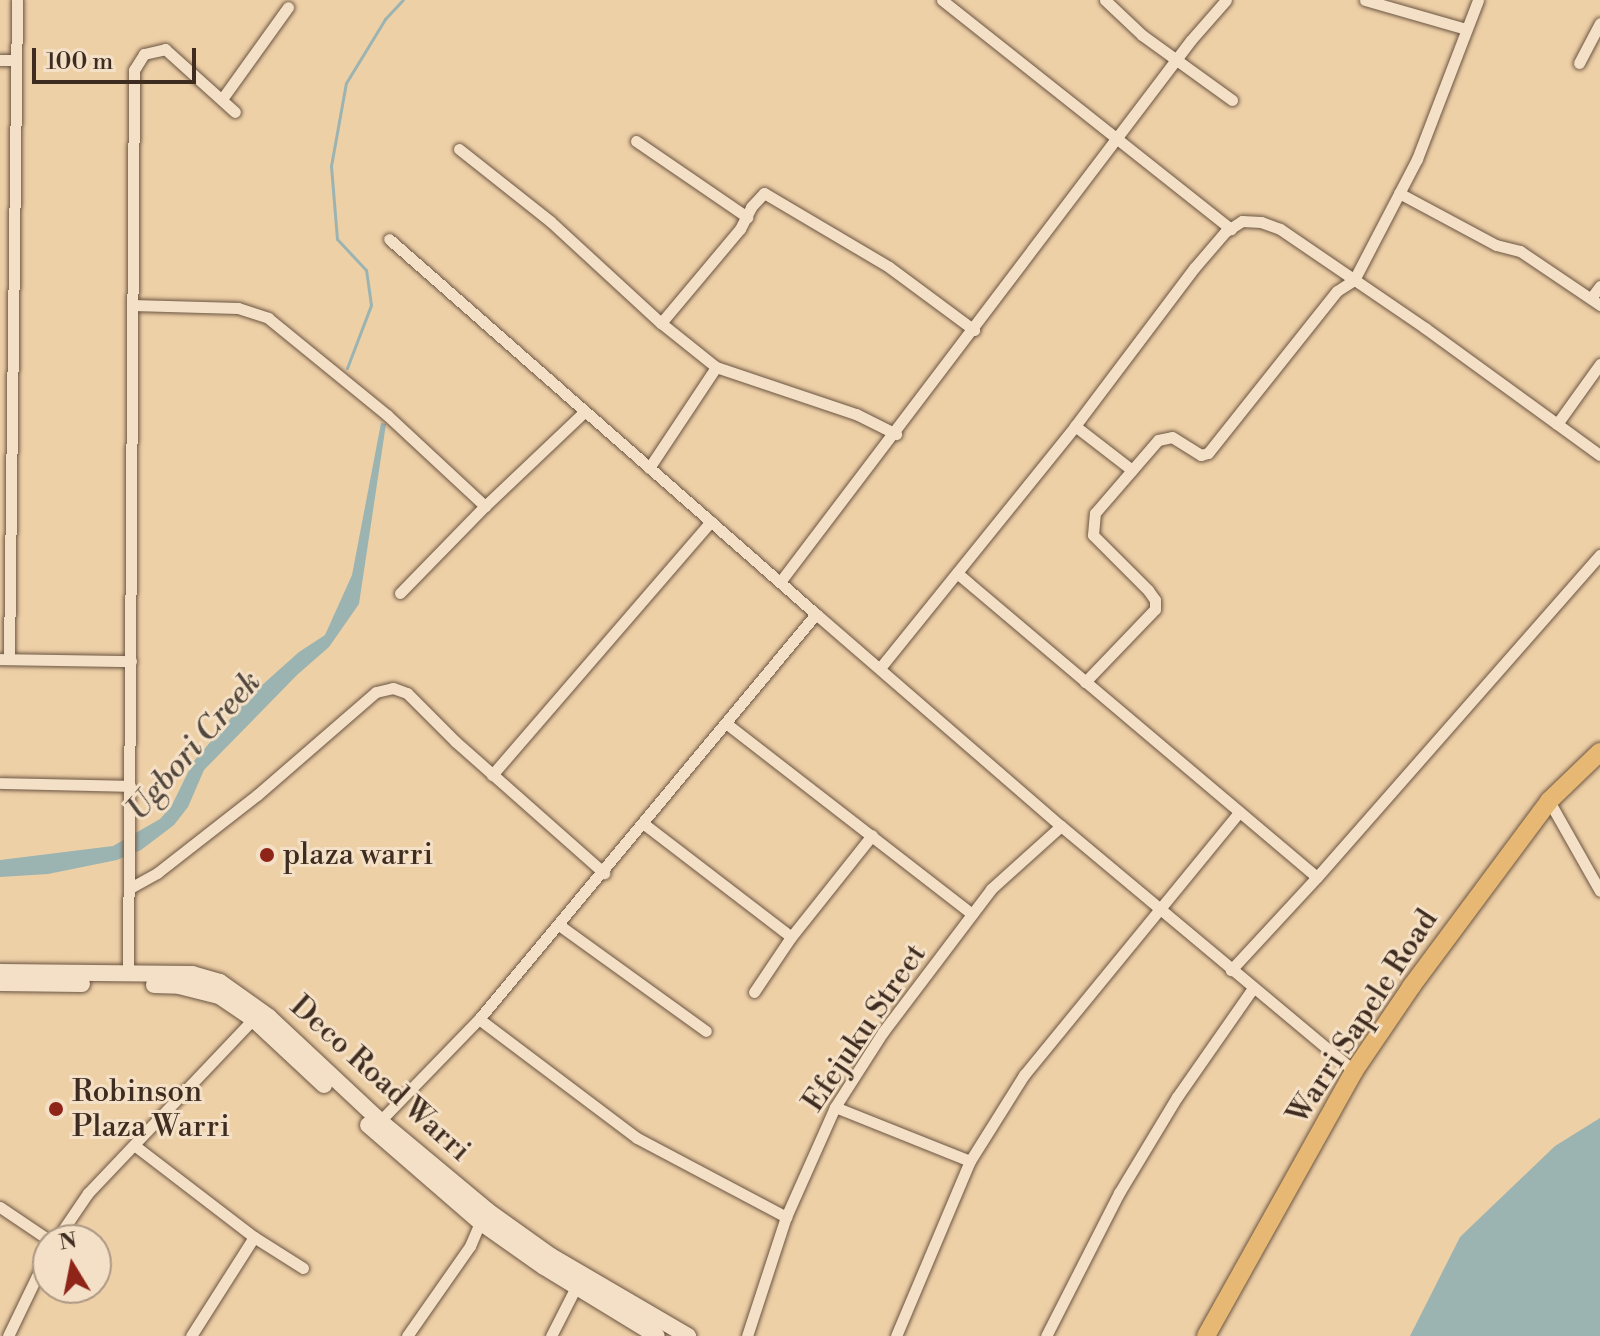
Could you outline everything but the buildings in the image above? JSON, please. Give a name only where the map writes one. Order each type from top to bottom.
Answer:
[{"type":"highway","name":"Warri Sapele Road","points":[[1206,1336],[1354,1071],[1411,987],[1549,801],[1600,752]]},
{"type":"main road","name":"Deco Road Warri","points":[[0,972],[192,974],[220,982],[269,1017],[380,1121],[488,1211],[539,1247],[681,1335]]},
{"type":"main road","name":"Deco Road Warri","points":[[0,983],[179,986],[219,996],[253,1019],[428,1179],[480,1222],[576,1287],[657,1336]]},
{"type":"street","points":[[17,0],[5,659],[131,661]]},
{"type":"street","points":[[942,0],[1231,229]]},
{"type":"street","points":[[1105,0],[1175,61],[1232,100]]},
{"type":"street","points":[[780,582],[896,434],[1175,61],[1226,0]]},
{"type":"street","points":[[1365,0],[1466,29]]},
{"type":"street","points":[[1085,682],[1155,609],[1155,600],[1148,590],[1093,535],[1095,513],[1158,440],[1172,437],[1201,455],[1208,453],[1337,291],[1354,280],[1417,159],[1478,0]]},
{"type":"street","points":[[222,99],[288,7]]},
{"type":"street","points":[[1579,63],[1600,23]]},
{"type":"street","points":[[128,974],[134,70],[144,54],[165,49],[235,112]]},
{"type":"street","points":[[0,60],[16,60]]},
{"type":"street","points":[[636,141],[747,217]]},
{"type":"street","points":[[459,149],[551,222],[661,323],[716,367],[812,403],[856,414],[896,434]]},
{"type":"street","points":[[1399,193],[1496,245],[1520,251],[1595,302],[1600,286]]},
{"type":"street","points":[[661,323],[747,217],[760,195],[773,196],[889,267],[974,330]]},
{"type":"street","points":[[880,668],[1075,426],[1195,267],[1242,221],[1261,222],[1280,229],[1600,455]]},
{"type":"street","points":[[389,239],[1061,826],[1354,1071]]},
{"type":"street","points":[[132,305],[238,308],[268,318],[387,415],[485,506]]},
{"type":"street","points":[[1557,424],[1600,364]]},
{"type":"street","points":[[649,468],[716,367]]},
{"type":"street","points":[[400,593],[485,506],[584,412]]},
{"type":"street","points":[[1075,426],[1132,470]]},
{"type":"street","points":[[492,775],[711,521]]},
{"type":"street","points":[[1231,970],[1317,877],[1600,555]]},
{"type":"street","points":[[957,573],[1317,877]]},
{"type":"street","points":[[380,1121],[479,1019],[604,873],[816,614]]},
{"type":"street","points":[[130,888],[157,873],[207,834],[383,689],[407,693],[492,775],[604,873]]},
{"type":"street","points":[[727,724],[972,914]]},
{"type":"street","points":[[0,783],[130,786]]},
{"type":"street","points":[[1549,801],[1600,891]]},
{"type":"street","points":[[896,1336],[970,1161],[1024,1075],[1239,812]]},
{"type":"street","points":[[644,824],[791,937]]},
{"type":"street","name":"Efejuku Street","points":[[747,1336],[786,1217],[835,1107],[883,1032],[991,889],[1061,826]]},
{"type":"street","points":[[754,992],[791,937],[872,835]]},
{"type":"street","points":[[559,925],[706,1031]]},
{"type":"street","points":[[1046,1336],[1119,1193],[1177,1097],[1253,988]]},
{"type":"street","points":[[67,1224],[88,1193],[253,1019]]},
{"type":"street","points":[[479,1019],[637,1138],[786,1217]]},
{"type":"street","points":[[835,1107],[970,1161]]},
{"type":"street","points":[[134,1145],[254,1237],[303,1268]]},
{"type":"street","points":[[0,1207],[32,1229]]},
{"type":"street","points":[[407,1336],[470,1246],[480,1222]]},
{"type":"street","points":[[191,1336],[254,1237]]},
{"type":"street","points":[[551,1336],[576,1287]]},
{"type":"street","points":[[10,1335],[32,1288]]},
{"type":"water","points":[[381,423],[386,424],[359,604],[329,647],[297,675],[204,770],[188,807],[174,825],[141,850],[117,860],[48,874],[0,877],[0,860],[113,846],[160,819],[171,807],[193,762],[252,694],[299,652],[325,635],[352,575]]},
{"type":"water","points":[[1600,1118],[1600,1336],[1410,1336],[1460,1237],[1555,1146]]},
{"type":"waterway","points":[[347,368],[371,305],[366,270],[337,239],[331,166],[346,83],[385,19],[403,0]]},
{"type":"place","name":"plaza warri","points":[[267,855]]},
{"type":"place","name":"Robinson Plaza Warri","points":[[56,1109]]},
{"type":"water label","name":"Ugbori Creek","points":[[194,746]]}]
